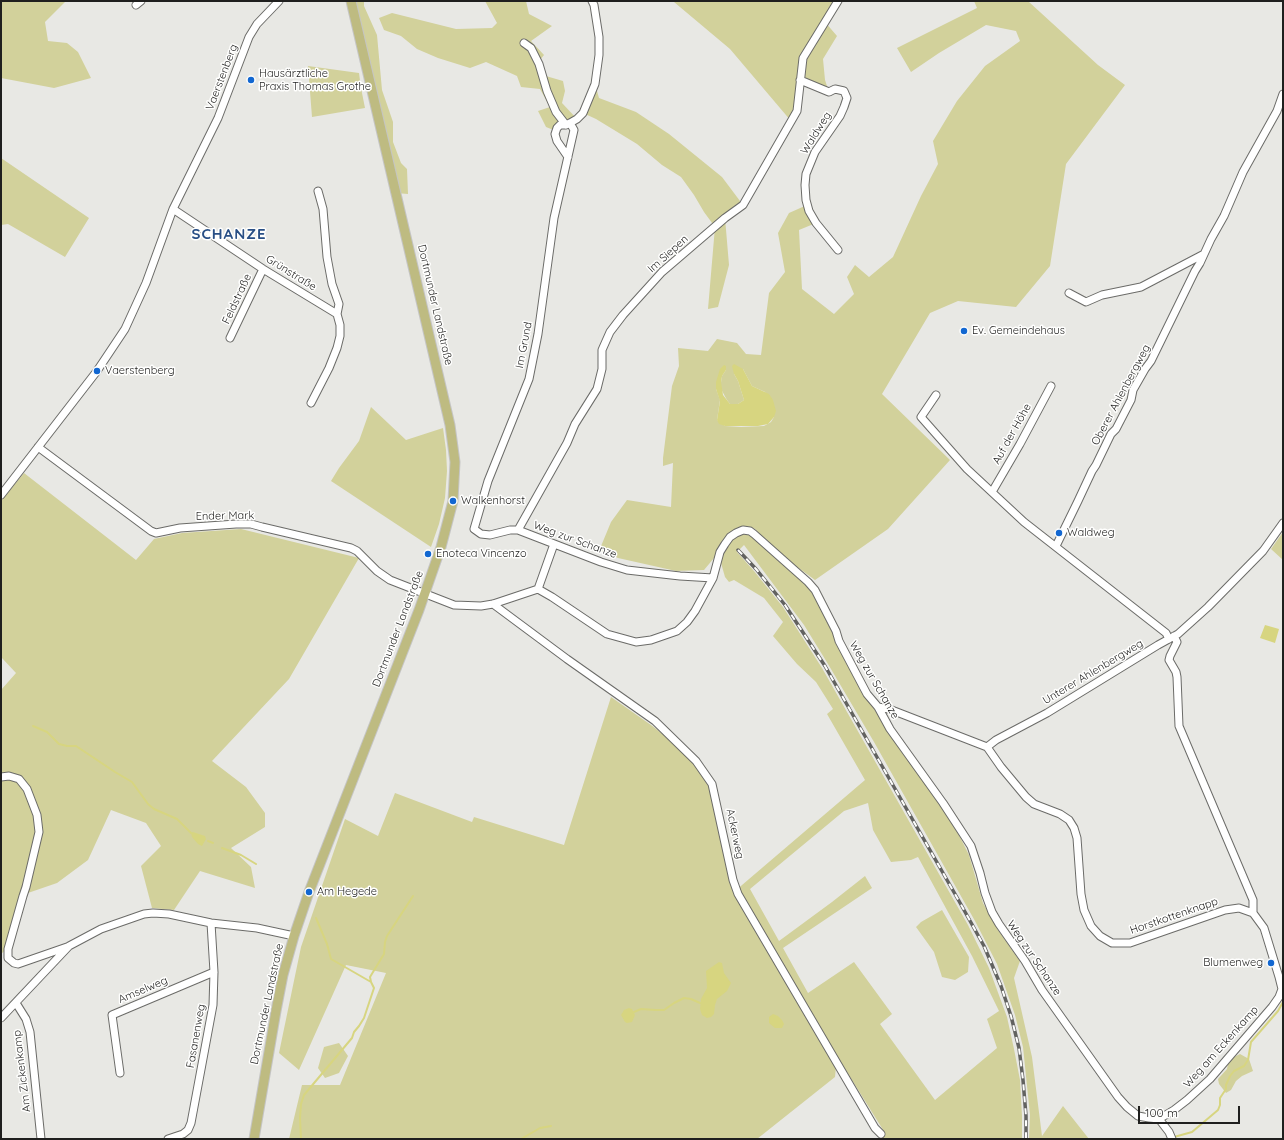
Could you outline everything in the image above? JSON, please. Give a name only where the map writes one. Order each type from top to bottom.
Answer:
[{"type":"main road","name":"Dortmunder Landstraße","points":[[254,1139],[283,975],[294,936],[309,892],[425,593],[441,547],[453,502],[455,462],[450,425],[351,1]]},
{"type":"street","name":"Vaerstenberg","points":[[1,495],[99,368],[125,329],[146,283],[173,209],[218,118],[249,37],[257,24],[279,1]]},
{"type":"street","points":[[568,157],[555,134],[557,128],[577,119],[583,113],[593,90],[597,73],[599,38],[594,5],[592,1]]},
{"type":"street","name":"Im Siepen","points":[[518,530],[567,443],[576,424],[597,389],[602,369],[602,350],[610,332],[623,315],[662,272],[725,218],[743,205],[797,111],[803,58],[838,1]]},
{"type":"street","points":[[524,43],[531,48],[539,64],[556,112],[568,124]]},
{"type":"street","name":"Waldweg","points":[[800,80],[829,92],[835,89],[844,91],[847,98],[840,116],[815,152],[806,174],[805,185],[806,200],[809,211],[816,223],[838,250]]},
{"type":"street","name":"Oberer Ahlenbergweg","points":[[1056,546],[1092,471],[1131,400],[1134,390],[1145,369],[1152,361],[1227,209],[1243,172],[1277,111],[1283,94]]},
{"type":"street","name":"Im Grund","points":[[474,530],[488,481],[529,380],[538,334],[554,218],[574,130],[568,124]]},
{"type":"street","name":"Grünstraße","points":[[311,403],[329,368],[340,336],[338,314],[339,304],[332,284],[327,257],[323,209],[318,191]]},
{"type":"street","name":"Grünstraße","points":[[173,209],[263,269],[338,314]]},
{"type":"street","points":[[1069,293],[1086,302],[1102,295],[1141,287],[1204,254]]},
{"type":"street","name":"Feldstraße","points":[[230,338],[263,269]]},
{"type":"street","name":"Auf der Höhe","points":[[992,492],[1051,386]]},
{"type":"street","points":[[936,395],[920,417],[967,469],[1024,522],[1177,642],[1170,656],[1170,660],[1177,677],[1179,726],[1253,900],[1252,913]]},
{"type":"street","name":"Ender Mark","points":[[38,447],[151,531],[156,533],[180,528],[236,524],[257,526],[351,548],[357,551],[377,571],[390,580],[454,605],[481,606],[493,604],[538,589]]},
{"type":"street","name":"Unterer Ahlenbergweg","points":[[987,747],[996,740],[1042,716],[1184,629],[1258,556],[1272,540],[1283,523]]},
{"type":"street","name":"Weg zur Schanze","points":[[474,530],[481,534],[490,535],[510,530],[518,530],[601,562],[627,570],[713,578],[720,552],[730,538],[736,532],[743,530],[750,531],[754,534],[815,590],[836,631],[839,641],[867,694],[878,707],[890,729],[943,803],[971,846],[992,912],[1042,990],[1126,1107],[1138,1116],[1159,1118]]},
{"type":"street","points":[[554,544],[538,589],[607,634],[636,642],[651,640],[677,631],[695,611],[713,578]]},
{"type":"street","name":"Ackerweg","points":[[493,604],[567,659],[656,721],[696,762],[712,784],[733,880],[738,894],[871,1122],[881,1134]]},
{"type":"street","points":[[878,707],[889,709],[987,747]]},
{"type":"street","name":"Horstkottenknapp","points":[[987,747],[1001,767],[1026,797],[1034,804],[1060,814],[1069,820],[1074,828],[1077,838],[1081,894],[1084,910],[1091,926],[1100,936],[1112,943],[1130,943],[1225,910],[1238,908],[1252,913]]},
{"type":"street","points":[[1,777],[9,776],[19,779],[27,789],[37,816],[39,832],[8,950],[8,958],[14,963],[18,964],[69,946],[101,929],[144,914],[153,913],[169,914],[211,923],[257,928],[294,936]]},
{"type":"street","name":"Weg am Eckenkamp","points":[[1159,1118],[1174,1110],[1210,1079],[1279,997],[1282,989],[1264,928],[1252,913]]},
{"type":"street","name":"Fasanenweg","points":[[168,1139],[183,1134],[188,1130],[191,1123],[213,1005],[214,972],[211,923]]},
{"type":"street","points":[[1,1018],[69,946]]},
{"type":"street","name":"Amselweg","points":[[120,1073],[112,1015],[214,972]]},
{"type":"street","name":"Am Zickenkamp","points":[[16,1003],[26,1019],[30,1032],[41,1139]]},
{"type":"street","points":[[1159,1118],[1170,1136]]},
{"type":"shaded area","points":[[1,1],[66,1],[45,22],[48,41],[67,43],[78,52],[91,78],[54,88],[1,78]]},
{"type":"shaded area","points":[[356,1],[364,1],[364,6],[377,35],[382,90],[393,122],[393,142],[401,163],[407,169],[408,194],[396,193],[352,6]]},
{"type":"shaded area","points":[[485,1],[526,1],[529,14],[552,26],[531,41],[544,55],[536,65],[539,74],[563,81],[565,91],[562,103],[577,119],[556,131],[546,127],[538,111],[550,107],[540,89],[521,87],[517,76],[486,62],[470,68],[438,58],[417,49],[401,36],[384,30],[379,18],[392,13],[456,29],[492,28],[497,23]]},
{"type":"shaded area","points":[[838,1],[825,22],[837,36],[823,59],[825,80],[829,92],[800,80],[791,121],[730,49],[674,2]]},
{"type":"shaded area","points":[[974,1],[1030,1],[1029,2],[1098,65],[1125,85],[1066,164],[1050,266],[1016,307],[958,301],[930,313],[882,394],[950,460],[888,529],[815,580],[789,561],[767,542],[755,529],[747,526],[740,527],[731,532],[721,543],[714,558],[704,570],[676,571],[618,558],[599,551],[611,522],[627,500],[671,507],[673,463],[663,466],[663,458],[672,386],[679,366],[678,348],[708,351],[717,339],[737,343],[746,354],[761,355],[769,293],[785,272],[778,233],[789,213],[807,205],[816,223],[799,230],[802,289],[834,314],[854,294],[847,277],[855,265],[869,277],[893,257],[921,196],[938,164],[933,141],[957,101],[985,66],[1020,41],[1016,31],[986,25],[939,53],[911,72],[897,48],[977,8]],"holes":[[[726,366],[726,370],[722,376],[721,389],[730,404],[738,404],[744,400],[738,381],[734,374],[743,369],[752,386],[765,392],[774,417],[771,422],[764,426],[741,427],[725,426],[717,420],[720,400],[716,389]]]},
{"type":"shaded area","points":[[308,66],[359,73],[365,108],[312,117]]},
{"type":"shaded area","points":[[595,84],[599,98],[636,112],[669,134],[722,177],[743,205],[725,218],[729,265],[718,307],[708,309],[715,227],[681,177],[662,165],[637,144],[596,119],[583,113]]},
{"type":"shaded area","points":[[1,158],[89,218],[65,257],[8,224],[1,225]]},
{"type":"shaded area","points":[[734,364],[743,369],[752,386],[769,394],[773,400],[776,411],[774,417],[768,424],[758,426],[725,426],[719,424],[717,420],[720,401],[716,389],[716,382],[720,369],[724,365],[726,366],[726,370],[722,376],[721,382],[723,395],[730,404],[738,404],[744,400],[738,381],[734,374],[732,366]]},
{"type":"shaded area","points":[[371,407],[406,440],[443,428],[447,471],[445,498],[439,524],[431,547],[331,481],[359,441]]},
{"type":"shaded area","points":[[24,473],[136,560],[154,539],[182,533],[241,529],[359,558],[289,679],[212,761],[246,787],[265,813],[265,827],[231,848],[251,867],[255,888],[200,871],[174,910],[152,908],[141,866],[161,846],[146,823],[111,810],[88,860],[57,883],[25,894],[9,947],[1,954],[1,690],[16,673],[1,657],[1,501]]},
{"type":"shaded area","points":[[1283,532],[1283,560],[1271,549]]},
{"type":"shaded area","points":[[743,533],[749,533],[807,585],[813,594],[833,634],[835,642],[862,693],[871,704],[901,751],[936,799],[959,835],[969,855],[983,903],[998,930],[1020,961],[1014,978],[1032,1057],[1042,1136],[1063,1106],[1089,1139],[1029,1139],[1030,1115],[1023,1047],[1015,1015],[997,964],[975,921],[874,742],[828,664],[804,625],[744,545],[737,552],[783,607],[822,668],[968,925],[989,968],[1007,1017],[1020,1080],[1022,1139],[881,1139],[885,1133],[837,1056],[835,1077],[757,1139],[289,1139],[302,1085],[340,1085],[386,973],[346,965],[299,1070],[279,1053],[301,947],[345,819],[378,836],[395,793],[472,822],[474,817],[564,845],[611,697],[678,746],[690,758],[707,781],[711,791],[735,891],[865,780],[827,714],[833,709],[816,682],[797,664],[773,636],[783,622],[764,598],[734,580],[729,582],[725,577],[721,563],[723,554],[732,540]],"holes":[[[868,803],[873,830],[891,862],[911,860],[918,857],[972,956],[999,1011],[987,1019],[997,1048],[935,1100],[880,1024],[892,1014],[854,962],[808,993],[783,948],[872,888],[865,876],[779,941],[750,889],[844,811]]]},
{"type":"shaded area","points":[[1265,625],[1279,629],[1275,643],[1260,638]]},
{"type":"shaded area","points":[[193,832],[205,836],[206,839],[202,846],[192,837],[191,833]]},
{"type":"shaded area","points":[[942,910],[969,957],[968,972],[955,980],[942,977],[934,952],[916,927],[921,922]]},
{"type":"shaded area","points":[[719,962],[722,963],[724,973],[731,983],[727,991],[717,999],[714,1014],[707,1018],[702,1015],[700,1009],[701,999],[707,988],[706,971]]},
{"type":"shaded area","points":[[629,1008],[632,1009],[635,1015],[632,1022],[627,1023],[621,1015],[624,1010]]},
{"type":"shaded area","points":[[773,1014],[782,1020],[784,1024],[782,1028],[775,1028],[769,1023],[769,1017]]},
{"type":"shaded area","points":[[339,1043],[348,1056],[339,1073],[325,1078],[318,1068],[324,1047]]},
{"type":"shaded area","points":[[1240,1054],[1249,1059],[1253,1071],[1242,1076],[1236,1081],[1231,1090],[1226,1093],[1219,1084],[1218,1079],[1227,1069],[1228,1064],[1234,1057]]},
{"type":"waterway","points":[[33,726],[47,732],[59,744],[76,746],[132,782],[148,804],[154,809],[177,819],[191,833]]},
{"type":"waterway","points":[[208,841],[213,843]]},
{"type":"waterway","points":[[222,848],[241,855],[256,864]]},
{"type":"waterway","points":[[371,982],[370,977],[384,954],[387,936],[413,896]]},
{"type":"waterway","points":[[301,1139],[300,1118],[301,1104],[304,1095],[352,1038],[354,1032],[364,1018],[374,988],[371,982],[331,959],[327,944],[316,918]]},
{"type":"waterway","points":[[634,1012],[641,1009],[664,1010],[684,998],[700,1003]]},
{"type":"waterway","points":[[1174,1137],[1192,1132],[1218,1110],[1220,1098],[1226,1089],[1230,1076],[1234,1071],[1244,1066],[1248,1060],[1251,1042],[1278,1011],[1283,1002]]},
{"type":"waterway","points":[[521,1139],[540,1128],[551,1126]]},
{"type":"railway","points":[[738,550],[756,569],[785,605],[825,666],[984,946],[1001,986],[1011,1016],[1019,1048],[1026,1116],[1026,1139]]},
{"type":"place","name":"Hausärztliche Praxis Thomas Grothe","points":[[251,80]]},
{"type":"place","name":"Ev. Gemeindehaus","points":[[964,331]]},
{"type":"place","name":"Vaerstenberg","points":[[97,371]]},
{"type":"place","name":"Walkenhorst","points":[[453,501]]},
{"type":"place","name":"Waldweg","points":[[1059,533]]},
{"type":"place","name":"Enoteca Vincenzo","points":[[428,554]]},
{"type":"place","name":"Am Hegede","points":[[309,892]]},
{"type":"place","name":"Blumenweg","points":[[1271,963]]},
{"type":"district","name":"SCHANZE","points":[[229,234]]}]
